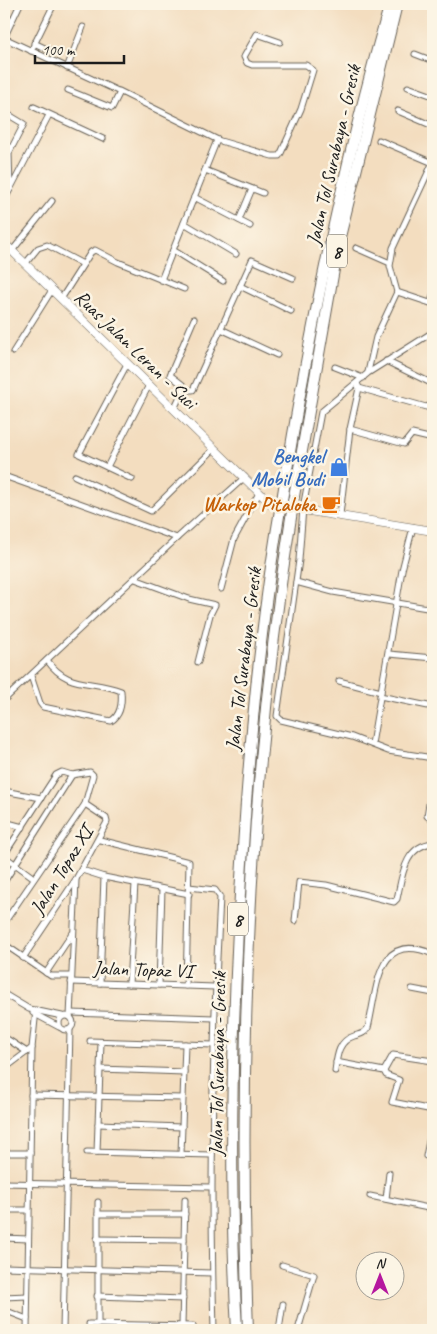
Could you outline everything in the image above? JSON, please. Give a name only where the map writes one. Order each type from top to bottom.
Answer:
[{"type":"highway","name":"Jalan Tol Surabaya - Gresik","points":[[237,1330],[232,1156],[237,937],[251,738],[278,505],[329,242],[372,65],[390,4]]},
{"type":"highway","name":"Jalan Tol Surabaya - Gresik","points":[[248,1330],[244,1223],[244,1102],[251,896],[266,705],[292,507],[339,241],[397,4]]},
{"type":"main road","name":"Ruas Jalan Leran - Suci","points":[[4,243],[214,449],[245,477],[259,493],[278,505]]},
{"type":"main road","points":[[278,505],[433,531]]},
{"type":"street","points":[[20,4],[4,38],[119,91],[218,140],[272,156],[279,156],[313,75],[313,70],[306,65],[252,65],[244,60],[257,34],[280,42]]},
{"type":"street","points":[[30,51],[54,4]]},
{"type":"street","points":[[67,68],[83,27]]},
{"type":"street","points":[[34,43],[51,51]]},
{"type":"street","points":[[415,54],[433,61]]},
{"type":"street","points":[[408,87],[433,96]]},
{"type":"street","points":[[68,90],[112,108],[117,101],[119,91]]},
{"type":"street","points":[[34,107],[103,139]]},
{"type":"street","points":[[398,111],[433,126]]},
{"type":"street","points":[[4,112],[24,124],[6,152],[10,171],[10,190]]},
{"type":"street","points":[[4,201],[49,115]]},
{"type":"street","points":[[161,280],[218,140]]},
{"type":"street","points":[[368,373],[376,337],[397,292],[391,277],[390,263],[401,228],[433,163],[379,140]]},
{"type":"street","points":[[205,170],[263,193]]},
{"type":"street","points":[[10,171],[18,175]]},
{"type":"street","points":[[239,220],[252,189]]},
{"type":"street","points":[[194,197],[250,226]]},
{"type":"street","points":[[12,251],[52,201]]},
{"type":"street","points":[[184,223],[236,254]]},
{"type":"street","points":[[25,264],[38,248],[47,245],[83,264]]},
{"type":"street","points":[[356,248],[390,263]]},
{"type":"street","points":[[61,299],[91,252],[98,250],[118,262],[184,289]]},
{"type":"street","points":[[173,250],[223,280]]},
{"type":"street","points":[[183,390],[193,390],[253,260],[293,278]]},
{"type":"street","points":[[240,286],[291,311]]},
{"type":"street","points":[[13,352],[52,290]]},
{"type":"street","points":[[397,292],[432,304],[433,295]]},
{"type":"street","points":[[174,410],[183,390],[183,385],[170,375],[194,319]]},
{"type":"street","points":[[221,329],[277,355]]},
{"type":"street","points":[[340,515],[350,429],[358,386],[362,378],[433,332]]},
{"type":"street","points":[[386,361],[433,384]]},
{"type":"street","points":[[127,364],[79,453],[81,457],[132,479]]},
{"type":"street","points":[[335,366],[362,378]]},
{"type":"street","points":[[107,467],[149,385]]},
{"type":"street","points":[[433,398],[430,406],[426,407],[358,386],[322,408],[303,508],[296,582],[278,719],[352,737],[388,751],[433,758]]},
{"type":"street","points":[[350,429],[404,444],[412,434],[433,439]]},
{"type":"street","points":[[75,476],[151,511],[214,449]]},
{"type":"street","points":[[4,476],[177,538]]},
{"type":"street","points":[[4,700],[245,477]]},
{"type":"street","points":[[221,589],[234,539],[259,493]]},
{"type":"street","points":[[372,744],[389,654],[396,602],[413,527]]},
{"type":"street","points":[[135,579],[189,599],[215,605],[210,615],[198,662]]},
{"type":"street","points":[[296,582],[333,592],[433,609]]},
{"type":"street","points":[[389,654],[433,658]]},
{"type":"street","points":[[31,676],[40,703],[43,706],[111,721],[115,719],[119,711],[121,691],[67,679],[55,671],[47,660]]},
{"type":"street","points":[[339,682],[433,708]]},
{"type":"street","points":[[4,923],[85,804],[94,775],[90,772],[72,775],[58,773],[4,856],[34,878]]},
{"type":"street","points":[[4,882],[72,775]]},
{"type":"street","points":[[433,780],[431,802],[427,816],[433,820]]},
{"type":"street","points":[[4,791],[41,798]]},
{"type":"street","name":"Jalan Topaz XI","points":[[23,958],[100,840],[107,819],[85,804]]},
{"type":"street","points":[[4,822],[23,827]]},
{"type":"street","points":[[100,840],[187,861],[190,864],[186,986]]},
{"type":"street","points":[[295,921],[299,882],[326,885],[394,902],[406,861],[422,847],[433,843]]},
{"type":"street","points":[[82,870],[135,884],[189,894]]},
{"type":"street","points":[[100,983],[104,877]]},
{"type":"street","points":[[63,1330],[67,1096],[70,1029],[74,1023],[71,1015],[71,979],[76,879]]},
{"type":"street","points":[[129,984],[135,884]]},
{"type":"street","points":[[190,888],[215,890],[220,897],[214,1018],[211,1187],[214,1330]]},
{"type":"street","points":[[159,985],[162,890]]},
{"type":"street","points":[[4,944],[46,972],[73,933]]},
{"type":"street","points":[[336,1071],[336,1062],[341,1045],[347,1039],[362,1034],[368,1028],[382,968],[391,953],[403,948],[433,954]]},
{"type":"street","name":"Jalan Topaz VI","points":[[46,972],[54,976],[100,983],[215,987]]},
{"type":"street","points":[[412,989],[433,993]]},
{"type":"street","points":[[4,994],[65,1031],[70,1029]]},
{"type":"street","points":[[35,1012],[62,1016],[214,1018]]},
{"type":"street","points":[[26,1330],[32,1048],[35,1012]]},
{"type":"street","points":[[59,1027],[59,1021],[62,1016]]},
{"type":"street","points":[[4,1037],[27,1052]]},
{"type":"street","points":[[90,1042],[214,1045]]},
{"type":"street","points":[[97,1152],[101,1042]]},
{"type":"street","points":[[181,1154],[185,1044]]},
{"type":"street","points":[[4,1069],[32,1048]]},
{"type":"street","points":[[384,1071],[392,1055],[433,1061]]},
{"type":"street","points":[[336,1062],[384,1071],[386,1075],[399,1080],[392,1102],[433,1110]]},
{"type":"street","points":[[100,1069],[184,1072]]},
{"type":"street","points":[[31,1095],[183,1098]]},
{"type":"street","points":[[426,1156],[433,1122]]},
{"type":"street","points":[[98,1124],[182,1127]]},
{"type":"street","points":[[87,1152],[212,1155]]},
{"type":"street","points":[[4,1153],[30,1153]]},
{"type":"street","points":[[386,1199],[389,1173]]},
{"type":"street","points":[[4,1183],[211,1187]]},
{"type":"street","points":[[370,1196],[433,1209]]},
{"type":"street","points":[[182,1326],[185,1200]]},
{"type":"street","points":[[98,1202],[98,1324]]},
{"type":"street","points":[[4,1210],[28,1210]]},
{"type":"street","points":[[98,1214],[185,1214]]},
{"type":"street","points":[[4,1238],[28,1239]]},
{"type":"street","points":[[97,1239],[184,1240]]},
{"type":"street","points":[[282,1265],[314,1275],[298,1330]]},
{"type":"street","points":[[4,1267],[184,1273],[212,1272]]},
{"type":"street","points":[[4,1297],[27,1296]]},
{"type":"street","points":[[97,1296],[183,1299]]},
{"type":"street","points":[[279,1330],[283,1304]]},
{"type":"street","points":[[4,1310],[27,1319]]},
{"type":"street","points":[[88,1324],[139,1328],[193,1326]]},
{"type":"place","name":"Bengkel Mobil Budi","points":[[339,467]]},
{"type":"place","name":"Warkop Pitaloka","points":[[331,504]]}]
